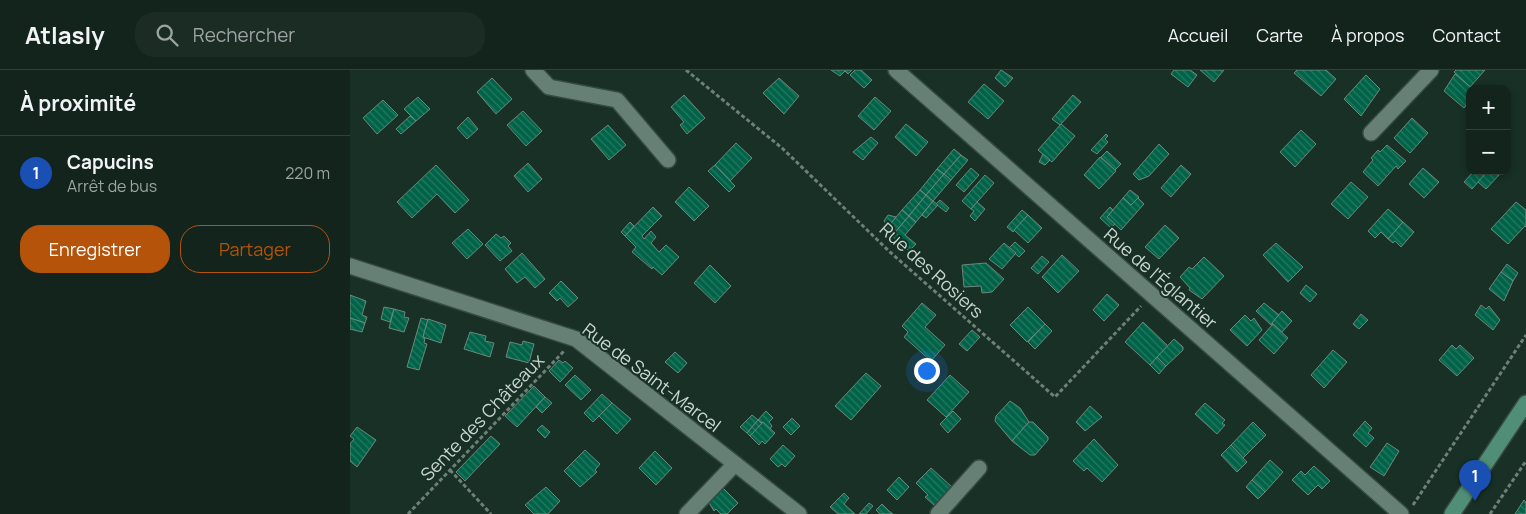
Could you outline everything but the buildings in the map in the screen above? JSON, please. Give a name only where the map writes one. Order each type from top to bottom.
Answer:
[{"type":"main road","points":[[1452,514],[1526,403]]},
{"type":"street","points":[[533,70],[549,87],[617,100],[668,160]]},
{"type":"street","name":"Rue de l'Églantier","points":[[896,70],[1151,295],[1406,510]]},
{"type":"street","points":[[1371,132],[1431,70]]},
{"type":"street","name":"Rue de Saint-Marcel","points":[[350,266],[576,339],[799,514]]},
{"type":"street","points":[[687,514],[735,464]]},
{"type":"street","points":[[938,514],[979,468]]},
{"type":"path","name":"Rue des Rosiers","points":[[686,70],[782,148],[890,252],[1055,397],[1151,295]]},
{"type":"path","points":[[1406,510],[1526,335]]},
{"type":"path","name":"Sente des Châteaux","points":[[408,514],[576,339]]},
{"type":"path","points":[[1490,514],[1526,461]]},
{"type":"path","points":[[450,470],[490,514]]},
{"type":"place","name":"Capucins","points":[[1475,501]]}]
